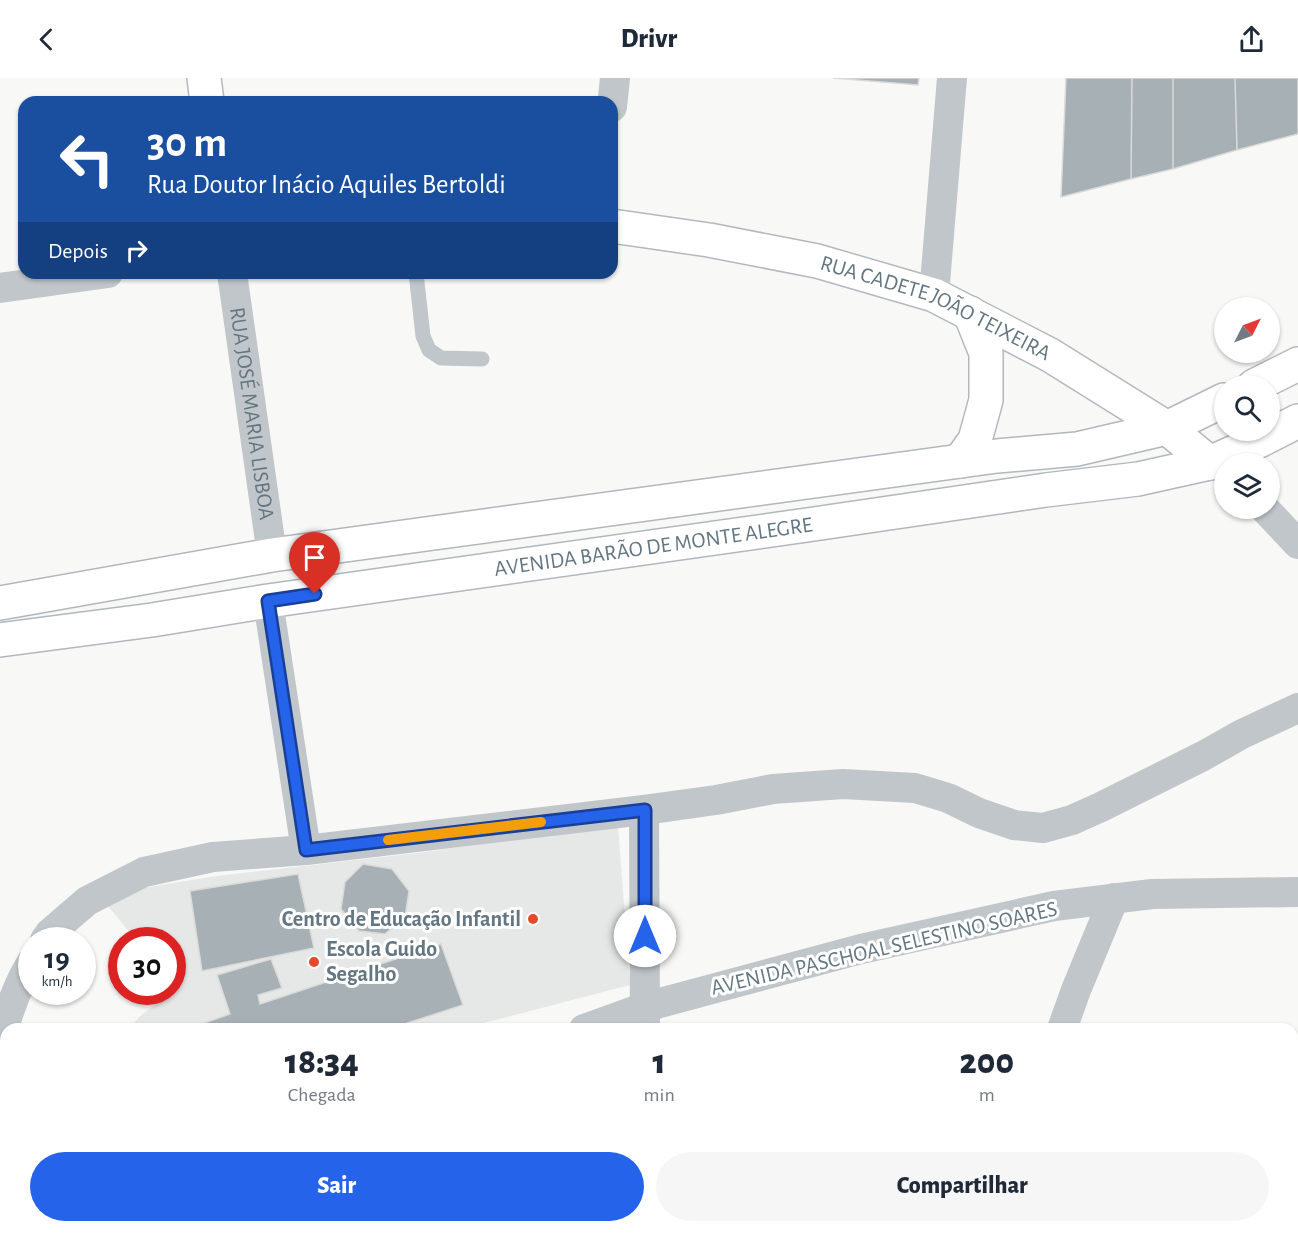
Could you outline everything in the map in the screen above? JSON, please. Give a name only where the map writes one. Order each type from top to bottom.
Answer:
[{"type":"main road","points":[[204,78],[206,96]]},
{"type":"main road","name":"RUA CADETE JOÃO TEIXEIRA","points":[[618,227],[709,240],[817,261],[934,295],[1050,355],[1167,429],[1214,467]]},
{"type":"main road","points":[[960,461],[975,440],[986,400],[986,353],[970,314]]},
{"type":"main road","points":[[1276,375],[1298,364]]},
{"type":"main road","name":"AVENIDA BARÃO DE MONTE ALEGRE","points":[[0,603],[272,555],[997,456],[1077,449],[1167,429],[1214,405]]},
{"type":"main road","name":"AVENIDA BARÃO DE MONTE ALEGRE","points":[[1244,453],[1298,421]]},
{"type":"main road","name":"AVENIDA BARÃO DE MONTE ALEGRE","points":[[0,640],[1046,490],[1214,469]]},
{"type":"street","points":[[613,96],[615,78]]},
{"type":"street","points":[[934,295],[952,78]]},
{"type":"street","points":[[0,288],[65,279]]},
{"type":"street","name":"RUA JOSÉ MARIA LISBOA","points":[[233,279],[272,555]]},
{"type":"street","points":[[1274,519],[1298,544]]},
{"type":"street","points":[[268,601],[306,850]]},
{"type":"street","points":[[57,927],[87,901],[144,872],[213,857],[306,850],[645,810],[773,789],[843,784],[915,788],[948,798],[979,813],[1014,825],[1043,828],[1072,820],[1101,807],[1242,734],[1298,708]]},
{"type":"street","points":[[645,810],[645,1018]]},
{"type":"street","name":"AVENIDA PASCHOAL SELESTINO SOARES","points":[[617,1023],[645,1018],[861,949],[1054,906],[1152,894],[1298,892]]},
{"type":"street","points":[[1064,1023],[1114,898]]},
{"type":"street","points":[[5,1023],[18,990]]},
{"type":"lane","points":[[417,279],[423,336],[429,350],[441,358],[482,359]]},
{"type":"shaded area","points":[[618,825],[630,985],[484,1023],[134,1023],[155,1005],[186,1005],[186,927],[125,927],[108,906],[143,888],[216,876],[417,853]]},
{"type":"building","points":[[833,78],[919,78],[918,85]]},
{"type":"building","points":[[1066,78],[1132,78],[1131,179],[1061,197]]},
{"type":"building","points":[[1132,78],[1173,78],[1173,169],[1131,179]]},
{"type":"building","points":[[1173,78],[1235,78],[1237,150],[1173,169]]},
{"type":"building","points":[[1235,78],[1298,78],[1298,134],[1237,150]]},
{"type":"building","points":[[363,864],[392,869],[409,891],[405,917],[385,934],[359,931],[341,909],[345,882]]},
{"type":"building","points":[[298,874],[314,948],[202,971],[190,891]]},
{"type":"building","points":[[441,944],[463,1005],[408,1023],[204,1023],[230,1014],[217,975],[271,959],[282,988],[258,995],[260,1004]]},
{"type":"slow traffic","points":[[388,840],[541,822]]},
{"type":"place","name":"Centro de Educação Infantil","points":[[533,919]]},
{"type":"place","name":"Escola Guido Segalho","points":[[314,962]]},
{"type":"route","points":[[315,594],[268,601],[306,850],[645,810],[645,936]]}]
